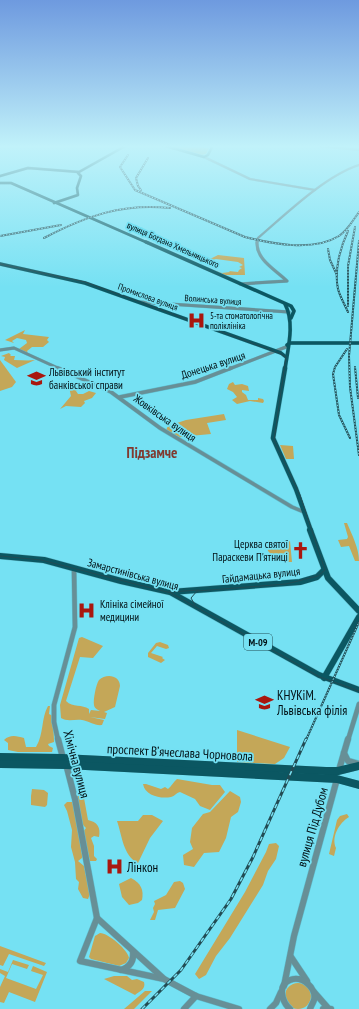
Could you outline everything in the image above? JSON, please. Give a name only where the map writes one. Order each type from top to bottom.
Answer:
[{"type":"main road","name":"вулиця Богдана Хмельницького","points":[[31,192],[240,284],[287,308]]},
{"type":"main road","points":[[54,203],[78,195],[78,192]]},
{"type":"main road","name":"Промислова вулиця","points":[[0,264],[85,282],[276,352],[285,358]]},
{"type":"main road","points":[[287,308],[288,306],[291,306],[294,311]]},
{"type":"main road","points":[[287,308],[294,311]]},
{"type":"main road","points":[[287,308],[291,320]]},
{"type":"main road","points":[[294,311],[291,320],[273,438],[296,489],[324,570],[328,578],[359,612]]},
{"type":"main road","points":[[287,346],[359,343]]},
{"type":"main road","name":"Замарстинівська вулиця","points":[[0,556],[38,559],[170,592],[324,678],[359,690]]},
{"type":"main road","name":"Гайдамацька вулиця","points":[[170,592],[300,582],[322,574],[324,570]]},
{"type":"main road","points":[[192,604],[190,598],[197,591]]},
{"type":"main road","points":[[324,678],[359,617]]},
{"type":"main road","name":"проспект Вʼячеслава Чорновола","points":[[0,757],[62,758],[338,771],[359,765]]},
{"type":"main road","name":"проспект Вʼячеслава Чорновола","points":[[0,764],[66,765],[337,779],[359,785]]},
{"type":"street","points":[[240,284],[250,282],[285,282],[286,280],[261,258],[258,251],[257,240],[272,225],[313,192]]},
{"type":"street","name":"Волинська вулиця","points":[[137,302],[287,308]]},
{"type":"street","name":"Донецька вулиця","points":[[120,397],[195,382],[276,352],[287,346]]},
{"type":"street","name":"Жовківська вулиця","points":[[0,350],[11,348],[104,388],[120,397],[160,428],[292,507],[304,512]]},
{"type":"street","name":"Хімічна вулиця","points":[[74,569],[75,627],[54,705],[54,722],[62,758],[66,765],[74,799],[97,918]]},
{"type":"street","name":"вулиця Під Дубом","points":[[270,1009],[276,1003],[283,988],[291,956],[294,936],[338,771],[359,704]]},
{"type":"street","name":"проспект Вʼячеслава Чорновола","points":[[344,753],[348,761],[359,765]]},
{"type":"street","points":[[164,979],[80,961],[97,918],[164,979],[196,996],[239,1009]]},
{"type":"street","points":[[121,970],[131,964],[134,959],[133,952]]},
{"type":"street","points":[[291,956],[295,965],[312,989],[314,1004],[310,1009]]},
{"type":"street","points":[[290,1009],[284,1002],[283,988],[293,979],[306,981],[328,1009]]},
{"type":"street","points":[[184,1009],[196,996]]},
{"type":"shaded area","points":[[218,255],[244,258],[245,275],[222,275],[213,270],[222,273],[230,272],[229,271],[238,272],[242,268],[239,267],[243,265],[238,262],[216,259],[204,262]]},
{"type":"shaded area","points":[[25,330],[23,334],[49,337],[47,340],[49,342],[43,347],[32,347],[27,351],[28,353],[19,349],[27,343],[26,340],[17,338],[12,341],[14,343],[5,340]]},
{"type":"shaded area","points":[[9,353],[11,355],[10,356],[15,356],[14,360],[35,360],[17,368],[4,360],[5,357],[1,356]]},
{"type":"shaded area","points":[[0,360],[16,382],[12,387],[0,391]]},
{"type":"shaded area","points":[[233,382],[235,385],[242,384],[248,386],[249,391],[242,390],[242,392],[246,395],[248,400],[258,400],[258,398],[263,399],[263,403],[250,401],[237,404],[232,400],[237,397],[233,392],[227,389],[229,384]]},
{"type":"shaded area","points":[[86,383],[91,386],[83,387],[76,391],[78,394],[83,394],[89,391],[96,393],[92,398],[84,401],[85,403],[81,407],[66,406],[60,409],[71,396],[69,387],[75,389],[81,384]]},
{"type":"shaded area","points":[[224,414],[226,420],[207,423],[211,434],[179,437],[166,430],[168,426],[186,420]]},
{"type":"shaded area","points":[[280,445],[293,446],[294,459],[286,459]]},
{"type":"shaded area","points":[[344,523],[347,523],[355,542],[359,561],[355,561],[349,546],[341,547],[338,540],[347,539],[348,537]]},
{"type":"shaded area","points":[[290,541],[292,562],[286,562],[284,558],[274,557],[268,551],[267,543]]},
{"type":"shaded area","points":[[82,637],[103,646],[93,658],[80,657],[66,701],[89,709],[89,714],[91,710],[100,711],[96,709],[94,703],[95,692],[99,680],[105,676],[112,676],[118,679],[120,686],[115,707],[104,712],[107,713],[105,719],[90,717],[104,720],[102,725],[97,725],[82,720],[68,720],[61,718],[60,705],[79,638]]},
{"type":"shaded area","points":[[160,642],[168,645],[169,648],[166,649],[157,646],[151,653],[163,657],[162,658],[165,660],[161,663],[148,657],[148,653],[156,643]]},
{"type":"shaded area","points":[[48,706],[50,706],[49,714],[53,716],[54,742],[48,744],[53,748],[52,752],[18,752],[8,750],[8,743],[4,740],[11,736],[24,738],[26,747],[36,747],[39,742],[44,716]]},
{"type":"shaded area","points":[[237,730],[290,747],[284,758],[275,764],[237,762]]},
{"type":"shaded area","points":[[177,779],[220,785],[225,792],[210,810],[200,806],[195,799],[180,792],[171,797],[163,798],[154,796],[144,788],[143,784],[161,789],[165,787],[168,789]]},
{"type":"shaded area","points":[[32,789],[44,790],[48,793],[47,805],[45,807],[31,805]]},
{"type":"shaded area","points":[[230,791],[240,797],[241,802],[238,812],[231,817],[226,838],[219,852],[204,853],[194,867],[184,865],[183,855],[193,849],[190,842],[192,828],[203,814],[210,812]]},
{"type":"shaded area","points":[[78,794],[82,795],[84,798],[88,820],[94,822],[99,828],[99,837],[94,836],[91,838],[94,846],[94,856],[97,859],[96,861],[90,861],[83,832],[86,828],[82,824],[76,797]]},
{"type":"shaded area","points":[[67,802],[72,802],[74,807],[82,854],[82,858],[78,861],[84,866],[90,894],[88,899],[83,898],[78,889],[79,882],[76,879],[75,862],[71,847],[72,830],[64,805]]},
{"type":"shaded area","points":[[347,814],[349,817],[342,823],[335,835],[336,848],[334,856],[329,854],[337,820],[340,816]]},
{"type":"shaded area","points":[[143,815],[152,815],[163,821],[150,838],[138,863],[133,860],[126,850],[117,821],[138,821]]},
{"type":"shaded area","points":[[276,843],[279,846],[276,859],[268,871],[263,885],[230,938],[216,956],[206,975],[199,979],[195,974],[245,892],[269,844]]},
{"type":"shaded area","points":[[131,878],[141,887],[143,896],[142,900],[138,903],[129,905],[122,897],[119,884]]},
{"type":"shaded area","points":[[180,881],[183,883],[185,889],[175,908],[158,910],[155,920],[150,920],[154,912],[154,901],[166,895],[174,882]]},
{"type":"shaded area","points":[[100,933],[108,936],[125,951],[129,958],[126,963],[119,966],[91,959],[89,957],[95,936]]},
{"type":"shaded area","points":[[0,946],[46,963],[44,966],[9,954],[3,966],[0,965]]},
{"type":"shaded area","points":[[13,960],[29,965],[27,969],[12,964],[6,978],[36,989],[43,975],[31,971],[33,966],[47,972],[35,1002],[9,992],[4,1003],[0,1002],[0,987],[5,976],[0,973],[0,969],[8,972]]},
{"type":"shaded area","points":[[114,976],[127,976],[132,980],[137,979],[144,982],[144,986],[142,990],[135,995],[104,979]]},
{"type":"shaded area","points":[[298,983],[307,987],[311,996],[307,1005],[298,1009],[289,1005],[285,996],[289,987]]},
{"type":"shaded area","points":[[145,991],[152,991],[134,1009],[124,1009]]},
{"type":"tram line","points":[[0,264],[85,282],[279,353],[286,357],[274,440],[300,495],[325,570],[318,576],[286,584],[197,591],[191,598],[195,605]]},
{"type":"tram line","points":[[0,556],[41,560],[171,593],[320,677],[359,691]]},
{"type":"tram line","points":[[169,592],[199,590]]},
{"type":"railway","points":[[140,192],[245,237],[280,244],[305,245],[329,241],[342,234],[359,212]]},
{"type":"railway","points":[[44,238],[75,223],[120,209],[136,207],[170,208]]},
{"type":"railway","points":[[0,236],[61,225]]},
{"type":"railway","points":[[348,306],[348,266],[355,227]]},
{"type":"railway","points":[[337,275],[340,252],[348,231]]},
{"type":"railway","points":[[359,241],[349,356],[350,387],[359,455]]},
{"type":"railway","points":[[328,249],[330,260],[337,275]]},
{"type":"railway","points":[[337,275],[339,292],[348,312]]},
{"type":"railway","points":[[347,349],[335,367],[333,374],[339,415],[350,438]]},
{"type":"railway","points":[[355,367],[358,398]]},
{"type":"railway","points":[[306,740],[359,622]]},
{"type":"railway","points":[[142,1009],[181,970],[231,899],[253,857],[306,739]]},
{"type":"place","name":"5-та стоматологічна поліклініка","points":[[197,321]]},
{"type":"place","name":"Львівський інститут банківської справи","points":[[36,378]]},
{"type":"place","name":"Церква святої Параскеви П'ятниці","points":[[301,550]]},
{"type":"place","name":"Клініка сімейної медицини","points":[[87,610]]},
{"type":"place","name":"КНУКіМ. Львівська філія","points":[[264,702]]},
{"type":"place","name":"Лінкон","points":[[114,867]]},
{"type":"district","name":"Підзамче","points":[[152,453]]}]
